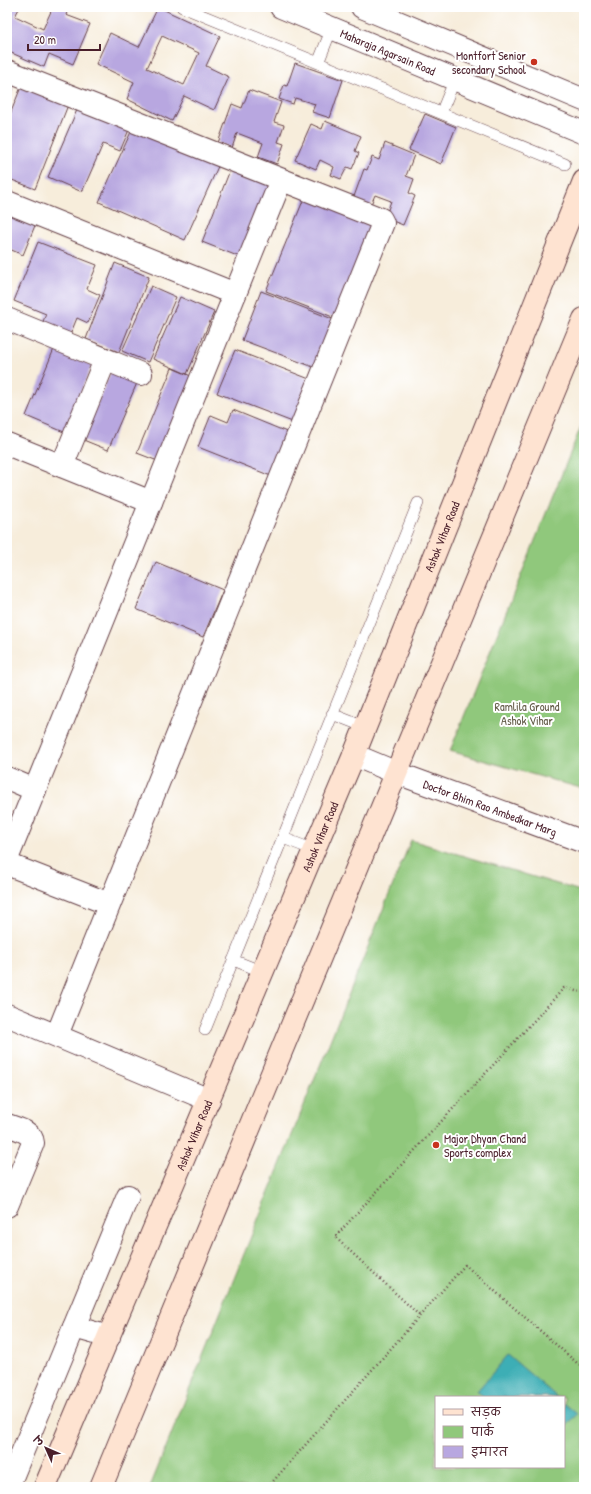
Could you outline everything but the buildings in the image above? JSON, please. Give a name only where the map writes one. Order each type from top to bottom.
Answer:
[{"type":"main road","name":"Ashok Vihar Road","points":[[45,1487],[354,755],[584,181]]},
{"type":"main road","points":[[101,1487],[584,319]]},
{"type":"street","name":"Maharaja Agarsain Road","points":[[282,7],[584,133]]},
{"type":"street","points":[[362,7],[584,100]]},
{"type":"street","points":[[7,71],[381,219],[383,222],[56,1035]]},
{"type":"street","points":[[7,859],[281,180]]},
{"type":"street","points":[[7,202],[235,294]]},
{"type":"street","points":[[7,319],[141,374]]},
{"type":"street","points":[[62,466],[105,360]]},
{"type":"street","points":[[7,444],[151,502]]},
{"type":"street","name":"Doctor Bhim Rao Ambedkar Marg","points":[[354,755],[397,773],[584,842]]},
{"type":"street","points":[[7,778],[36,790]]},
{"type":"street","points":[[7,864],[109,904]]},
{"type":"street","points":[[7,1014],[209,1100]]},
{"type":"street","points":[[7,1125],[27,1132],[33,1139],[33,1143],[7,1206]]},
{"type":"street","points":[[8,1487],[128,1196]]},
{"type":"street","points":[[74,1327],[109,1337]]},
{"type":"lane","points":[[182,7],[565,164]]},
{"type":"lane","points":[[318,63],[332,28]]},
{"type":"lane","points":[[441,113],[456,79]]},
{"type":"lane","points":[[205,1030],[418,503]]},
{"type":"lane","points":[[332,714],[365,727]]},
{"type":"lane","points":[[282,838],[314,850]]},
{"type":"lane","points":[[233,960],[263,972]]},
{"type":"path","points":[[420,1315],[335,1236],[564,988],[584,993]]},
{"type":"path","points":[[268,1487],[465,1265],[584,1369]]},
{"type":"green space","name":"Ramlila Ground Ashok Vihar","points":[[584,419],[584,789],[450,751]]},
{"type":"green space","name":"Major Dhyan Chand Sports complex","points":[[411,840],[584,892],[584,1487],[150,1487]]},
{"type":"water","points":[[508,1355],[556,1396],[483,1396],[477,1391]]},
{"type":"water","points":[[565,1404],[577,1414],[565,1428]]},
{"type":"place","name":"Montfort Senior secondary School","points":[[534,62]]},
{"type":"place","name":"Major Dhyan Chand Sports complex","points":[[436,1145]]}]
